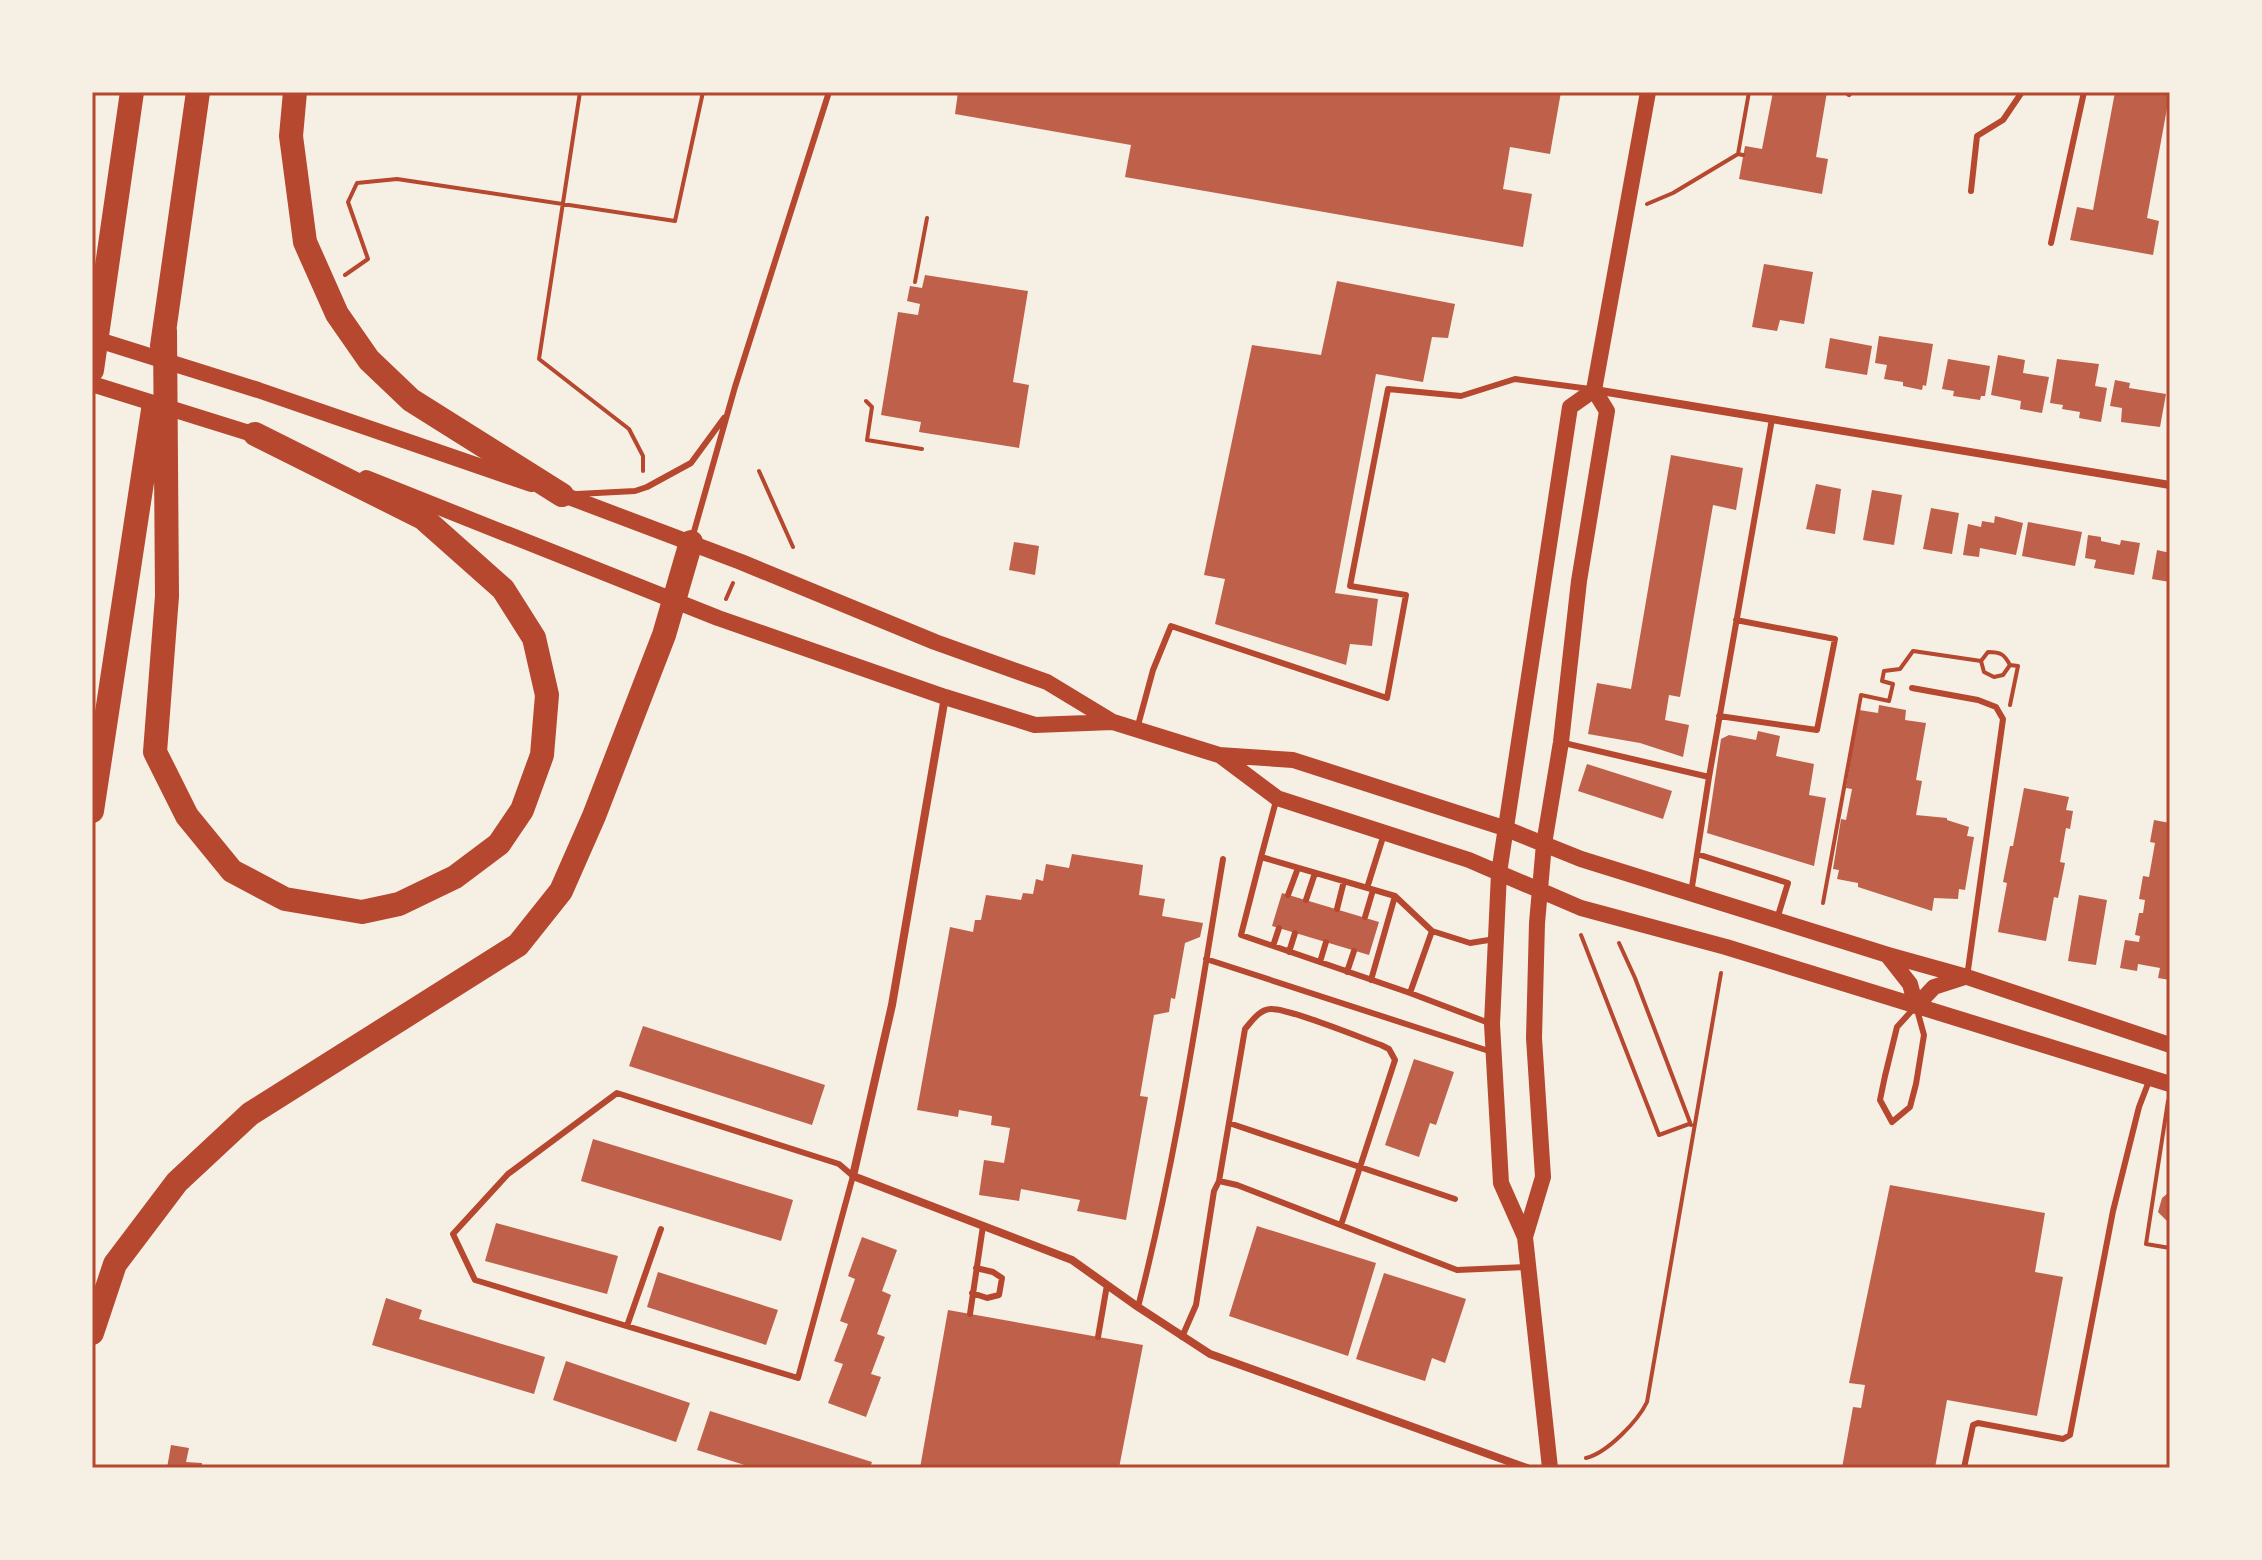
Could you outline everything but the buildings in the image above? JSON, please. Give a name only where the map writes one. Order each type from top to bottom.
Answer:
[{"type":"highway","points":[[92,370],[132,92]]},
{"type":"highway","points":[[92,811],[198,92]]},
{"type":"highway","points":[[295,92],[291,136],[305,242],[337,314],[369,360],[411,400],[562,495]]},
{"type":"highway","points":[[165,331],[167,596],[155,752],[187,816],[232,871],[285,899],[362,912],[399,904],[455,877],[499,844],[522,810],[542,755],[547,695],[534,638],[503,589],[423,518],[255,434]]},
{"type":"highway","points":[[92,1333],[115,1264],[177,1182],[250,1114],[518,945],[561,891],[594,816],[664,635],[691,542]]},
{"type":"main road","points":[[1525,1237],[1543,1177],[1534,1038],[1544,844],[1561,742],[1579,581],[1607,411],[1594,390],[1648,92]]},
{"type":"main road","points":[[92,338],[258,390],[691,542],[935,642],[1047,682],[1113,722],[1136,730],[1219,755],[1293,760],[1504,828],[1581,859],[1967,977],[2170,1045]]},
{"type":"main road","points":[[92,384],[255,434],[718,618],[945,697],[1035,725],[1113,722]]},
{"type":"main road","points":[[1550,1468],[1525,1237],[1501,1183],[1492,1024],[1495,939],[1504,828],[1570,407],[1594,390]]},
{"type":"main road","points":[[1219,755],[1277,798],[1469,860],[1581,908],[1726,947],[2150,1078],[2169,1092]]},
{"type":"main road","points":[[1888,955],[1910,984],[1916,1006]]},
{"type":"main road","points":[[1916,1006],[1934,987],[1967,977]]},
{"type":"street","points":[[1594,390],[2170,485]]},
{"type":"street","points":[[945,697],[892,1005],[853,1176],[1072,1260],[1210,1354],[1527,1468]]},
{"type":"lane","points":[[691,542],[726,416],[829,92]]},
{"type":"lane","points":[[1971,191],[1977,136],[2003,120],[2022,92]]},
{"type":"lane","points":[[2051,243],[2084,92]]},
{"type":"lane","points":[[1136,730],[1153,670],[1171,626],[1387,698],[1406,595],[1350,586],[1388,389],[1461,396],[1515,379],[1594,390]]},
{"type":"lane","points":[[562,495],[635,491],[647,487],[691,463],[726,416]]},
{"type":"lane","points":[[1691,893],[1772,419]]},
{"type":"lane","points":[[1719,716],[1817,730],[1835,639],[1736,620]]},
{"type":"lane","points":[[1912,688],[1978,700],[1996,707],[2003,719],[1967,977]]},
{"type":"lane","points":[[1561,742],[1709,777]]},
{"type":"lane","points":[[1277,798],[1241,935],[1492,1024]]},
{"type":"lane","points":[[1365,917],[1384,834]]},
{"type":"lane","points":[[1697,854],[1788,883],[1777,919]]},
{"type":"lane","points":[[1261,857],[1395,896],[1432,931],[1470,943],[1495,939]]},
{"type":"lane","points":[[1138,1307],[1156,1235],[1223,859]]},
{"type":"lane","points":[[1288,895],[1298,868]]},
{"type":"lane","points":[[1306,900],[1315,873]]},
{"type":"lane","points":[[1337,909],[1344,881]]},
{"type":"lane","points":[[1371,980],[1395,896]]},
{"type":"lane","points":[[1273,946],[1279,928]]},
{"type":"lane","points":[[1410,993],[1432,931]]},
{"type":"lane","points":[[1289,952],[1295,933]]},
{"type":"lane","points":[[1320,962],[1326,942]]},
{"type":"lane","points":[[1347,972],[1354,951]]},
{"type":"lane","points":[[1206,959],[1494,1053]]},
{"type":"lane","points":[[1916,1006],[1924,1035],[1916,1084],[1910,1107],[1892,1122],[1880,1100],[1897,1027],[1916,1006]]},
{"type":"lane","points":[[1182,1337],[1196,1305],[1245,1029],[1256,1015],[1269,1009],[1288,1012],[1368,1040],[1389,1049],[1395,1060],[1341,1225]]},
{"type":"lane","points":[[1964,1468],[1970,1432],[1973,1425],[1978,1423],[2063,1439],[2070,1435],[2113,1211],[2139,1107],[2150,1078]]},
{"type":"lane","points":[[617,1093],[839,1164],[853,1176],[798,1378],[475,1280],[453,1234],[508,1174],[617,1093]]},
{"type":"lane","points":[[1229,1123],[1455,1199]]},
{"type":"lane","points":[[1219,1181],[1457,1270],[1527,1267]]},
{"type":"lane","points":[[970,1314],[983,1226]]},
{"type":"lane","points":[[627,1326],[661,1229]]},
{"type":"lane","points":[[972,1293],[987,1298],[999,1295],[1002,1278],[976,1268]]},
{"type":"lane","points":[[1098,1337],[1107,1285]]},
{"type":"path","points":[[580,92],[539,359],[629,429],[643,456],[643,471]]},
{"type":"path","points":[[351,287],[344,274],[368,259],[348,202],[357,183],[397,179],[675,221],[703,92]]},
{"type":"path","points":[[1626,213],[1673,193],[1741,154],[1749,92]]},
{"type":"path","points":[[915,282],[927,218]]},
{"type":"path","points":[[866,401],[872,407],[867,440],[922,449]]},
{"type":"path","points":[[759,471],[793,547]]},
{"type":"path","points":[[726,599],[733,583]]},
{"type":"path","points":[[1823,903],[1861,695],[1889,701],[1893,684],[1882,681],[1884,671],[1900,669],[1913,651],[1981,661]]},
{"type":"path","points":[[1981,661],[1988,652],[1999,652],[2010,665]]},
{"type":"path","points":[[1981,661],[1984,672],[1994,677],[2003,675],[2010,665]]},
{"type":"path","points":[[2003,719],[2010,706],[2018,666],[2010,665]]},
{"type":"path","points":[[1581,935],[1659,1135],[1691,1125]]},
{"type":"path","points":[[1619,943],[1691,1125]]},
{"type":"path","points":[[1586,1458],[1597,1455],[1641,1415],[1647,1402],[1691,1125],[1721,973]]},
{"type":"path","points":[[2169,1092],[2146,1244],[2170,1248]]},
{"type":"path","points":[[2160,1151],[2170,1153]]}]
